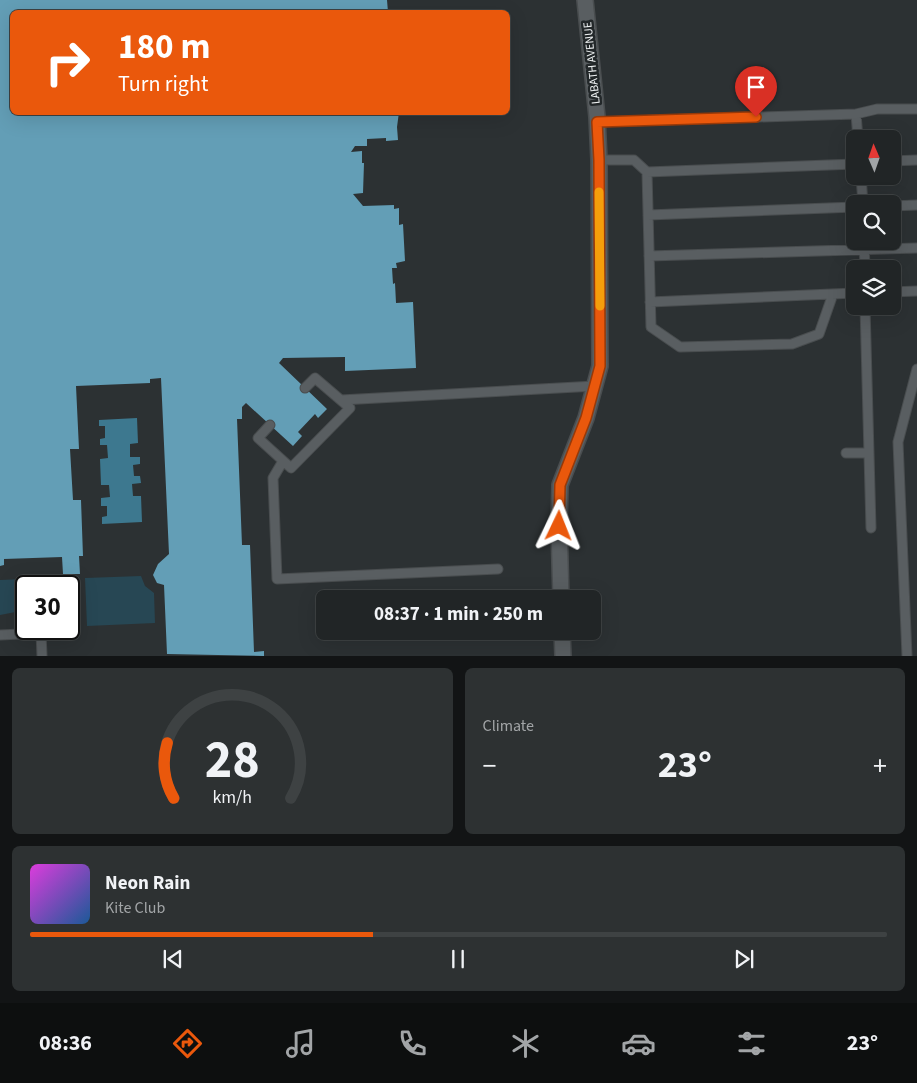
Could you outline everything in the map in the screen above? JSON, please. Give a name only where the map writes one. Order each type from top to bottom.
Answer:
[{"type":"street","name":"LABATH AVENUE","points":[[561,590],[560,485],[581,431],[600,366],[599,160],[585,0]]},
{"type":"street","points":[[562,640],[563,656]]},
{"type":"lane","points":[[597,122],[856,114],[877,109],[917,109]]},
{"type":"lane","points":[[856,114],[857,130]]},
{"type":"lane","points":[[599,160],[634,160],[647,172],[846,164]]},
{"type":"lane","points":[[901,161],[917,160]]},
{"type":"lane","points":[[647,172],[651,327],[680,347],[792,344],[819,334],[833,294]]},
{"type":"lane","points":[[901,206],[917,205]]},
{"type":"lane","points":[[648,215],[846,207]]},
{"type":"lane","points":[[649,256],[846,247]]},
{"type":"lane","points":[[901,247],[917,248]]},
{"type":"lane","points":[[901,292],[917,291]]},
{"type":"lane","points":[[650,302],[846,293]]},
{"type":"lane","points":[[865,315],[871,528]]},
{"type":"lane","points":[[907,656],[898,442],[917,370]]},
{"type":"lane","points":[[270,425],[258,438],[291,468],[350,408],[315,378],[305,388]]},
{"type":"lane","points":[[341,400],[595,386]]},
{"type":"lane","points":[[846,453],[869,454]]},
{"type":"lane","points":[[283,461],[273,478],[277,579],[498,569]]},
{"type":"lane","points":[[0,635],[41,633],[42,656]]},
{"type":"shaded area","points":[[137,418],[138,443],[130,444],[130,457],[140,457],[140,464],[133,465],[134,476],[140,476],[141,483],[132,484],[133,496],[141,496],[142,522],[102,524],[102,517],[107,516],[107,506],[101,506],[101,498],[110,497],[109,485],[101,485],[100,459],[108,458],[107,445],[100,445],[100,439],[105,438],[105,426],[99,426],[99,420]]},
{"type":"shaded area","points":[[141,576],[145,586],[154,593],[155,623],[87,626],[85,578]]},
{"type":"shaded area","points":[[15,579],[15,612],[0,615],[0,580]]},
{"type":"building","points":[[0,0],[387,0],[388,10],[10,10],[10,115],[399,115],[398,140],[386,141],[386,138],[367,139],[367,146],[355,146],[351,152],[362,151],[362,163],[364,163],[363,193],[353,194],[363,206],[394,205],[394,209],[399,208],[399,225],[403,224],[405,261],[396,263],[397,268],[392,268],[393,284],[395,283],[396,303],[413,302],[416,368],[345,371],[345,357],[283,358],[279,363],[327,409],[318,418],[315,414],[298,432],[302,436],[293,446],[246,403],[242,407],[242,419],[237,419],[242,545],[250,545],[254,652],[264,651],[264,656],[167,654],[164,585],[157,583],[153,575],[158,564],[169,554],[161,378],[150,379],[150,383],[76,386],[79,449],[70,449],[73,500],[81,500],[83,556],[79,556],[80,574],[63,574],[62,557],[4,559],[4,565],[0,566]]},
{"type":"slow traffic","points":[[599,192],[600,306]]},
{"type":"route","points":[[559,526],[560,485],[586,418],[600,366],[599,160],[597,122],[756,117]]}]
